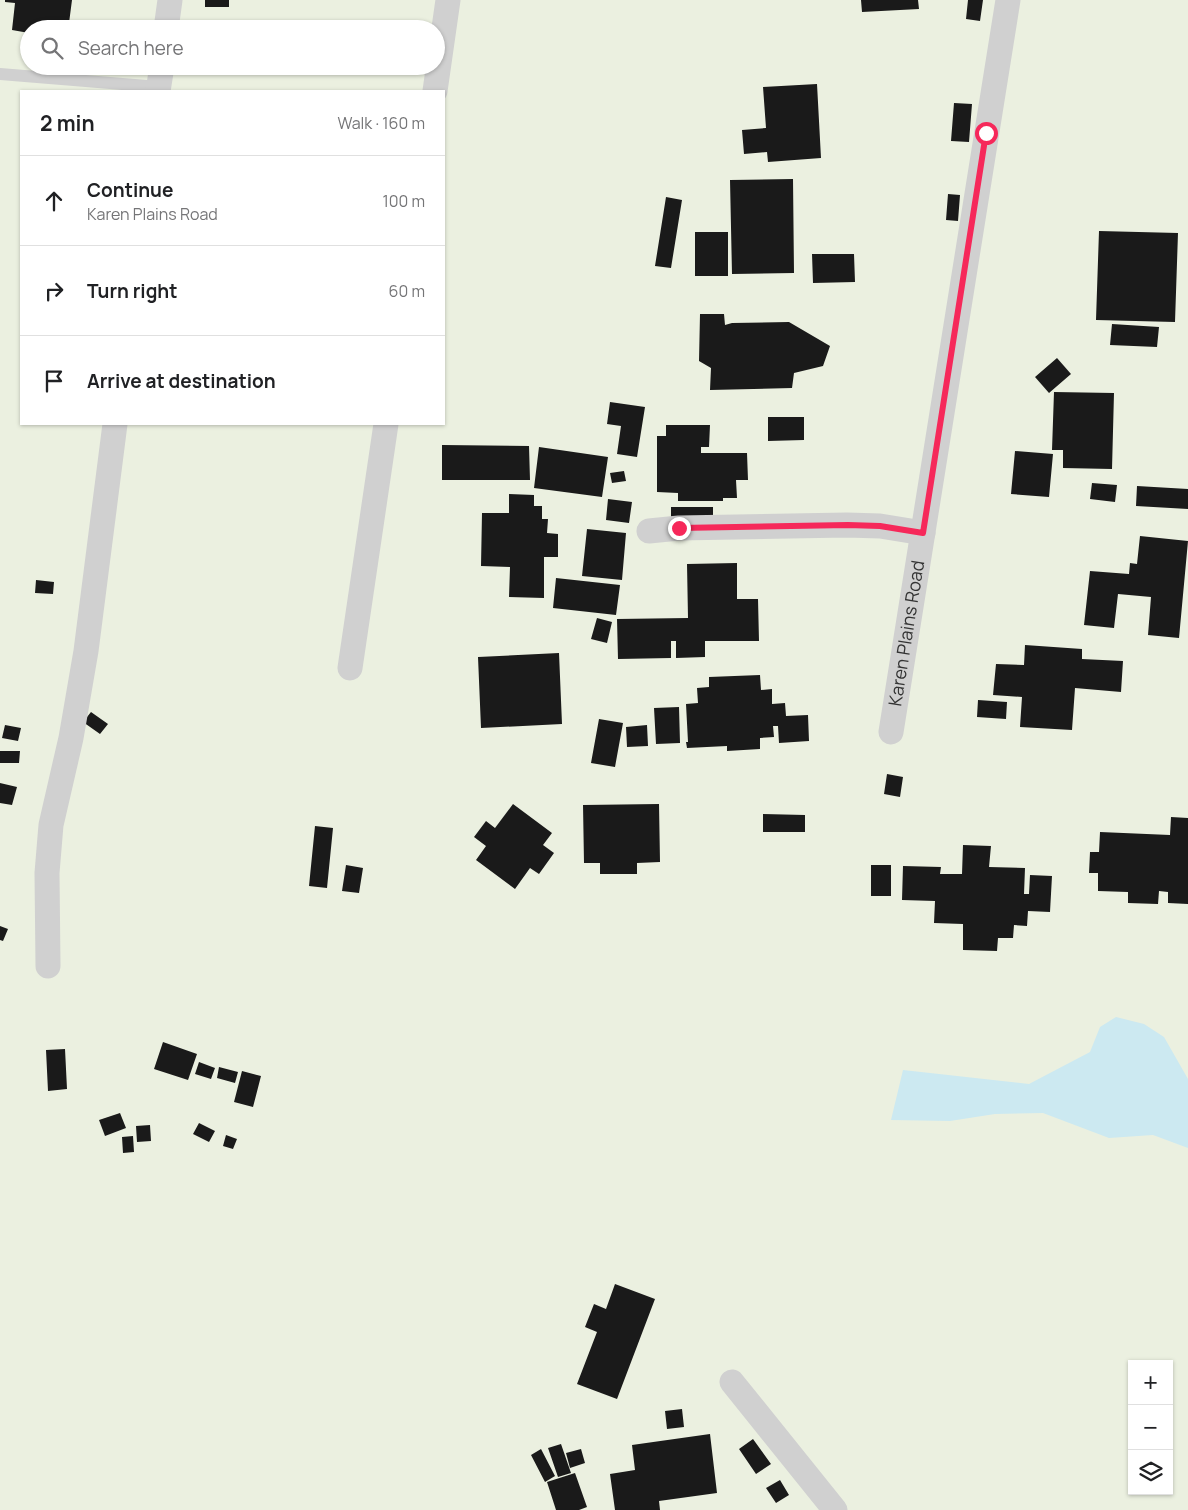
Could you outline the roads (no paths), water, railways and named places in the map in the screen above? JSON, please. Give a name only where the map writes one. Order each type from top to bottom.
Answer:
[{"type":"street","points":[[167,20],[170,0]]},
{"type":"street","points":[[445,21],[448,0]]},
{"type":"street","name":"Karen Plains Road","points":[[891,732],[1008,0]]},
{"type":"street","points":[[435,90],[437,75]]},
{"type":"street","points":[[48,966],[47,872],[51,825],[71,738],[86,651],[115,425]]},
{"type":"street","points":[[350,668],[386,425]]},
{"type":"street","points":[[649,531],[679,528],[848,525],[880,526],[923,533]]},
{"type":"street","points":[[732,1382],[835,1510]]},
{"type":"lane","points":[[0,74],[20,75]]},
{"type":"lane","points":[[23,75],[160,81]]},
{"type":"water","points":[[1116,1017],[1144,1024],[1164,1037],[1188,1079],[1188,1148],[1153,1135],[1109,1138],[1043,1113],[995,1114],[950,1121],[891,1120],[903,1070],[1029,1084],[1090,1052],[1100,1027]]}]
